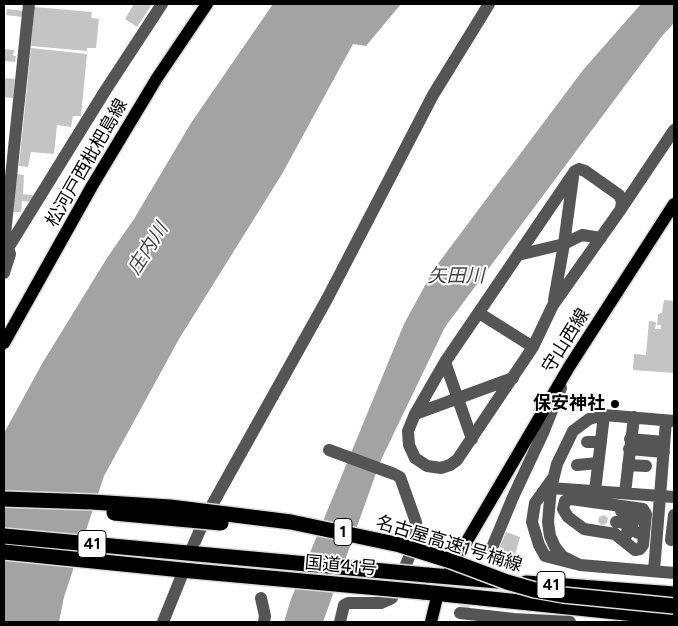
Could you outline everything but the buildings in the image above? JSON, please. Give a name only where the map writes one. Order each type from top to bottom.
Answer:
[{"type":"highway","name":"名古屋高速1号楠線","points":[[4,499],[170,507],[291,522],[400,545],[534,590],[564,595],[674,606]]},
{"type":"highway","name":"名古屋高速1号楠線","points":[[4,509],[90,512],[168,518],[322,536],[398,551],[533,595],[562,600],[674,611]]},
{"type":"highway","name":"国道41号","points":[[4,536],[446,577],[674,594]]},
{"type":"highway","name":"国道41号","points":[[4,552],[674,618]]},
{"type":"main road","name":"松河戸西枇杷島線","points":[[4,343],[92,186],[152,87],[207,4]]},
{"type":"main road","name":"守山西線","points":[[446,577],[569,367],[674,204]]},
{"type":"main road","points":[[430,593],[431,622]]},
{"type":"street","points":[[4,273],[10,254],[5,245],[29,4]]},
{"type":"street","points":[[5,245],[162,4]]},
{"type":"street","points":[[190,553],[207,514],[327,299],[433,95],[489,4]]},
{"type":"street","points":[[621,209],[622,201],[619,195],[586,171],[580,169],[573,174],[445,362],[415,414],[408,431],[408,445],[415,458],[427,466],[441,468],[457,460],[533,347],[553,305],[601,238],[621,209],[674,130]]},
{"type":"street","points":[[553,305],[564,244],[573,174]]},
{"type":"street","points":[[518,255],[564,244],[582,235],[601,238]]},
{"type":"street","points":[[479,313],[533,347]]},
{"type":"street","points":[[445,362],[472,439]]},
{"type":"street","points":[[489,555],[513,497],[543,433],[569,367]]},
{"type":"street","points":[[415,414],[513,378]]},
{"type":"street","points":[[595,491],[604,415]]},
{"type":"street","points":[[552,483],[595,491],[619,510],[635,550],[644,545],[648,537],[660,496],[670,421],[604,415],[589,419],[573,431],[557,464],[552,483],[548,522],[550,536],[555,547],[562,556],[580,565],[674,573]]},
{"type":"street","points":[[619,510],[628,465],[634,417]]},
{"type":"street","points":[[630,444],[645,436],[666,454]]},
{"type":"street","points":[[587,442],[601,442]]},
{"type":"street","points":[[630,444],[666,454]]},
{"type":"street","points":[[329,450],[394,474],[400,478],[416,522],[415,543],[392,598],[381,603],[348,603],[344,605],[340,622]]},
{"type":"street","points":[[577,465],[598,463]]},
{"type":"street","points":[[628,465],[646,466]]},
{"type":"street","points":[[619,510],[660,496],[674,497]]},
{"type":"street","points":[[619,510],[643,509],[646,514],[654,571]]},
{"type":"street","points":[[648,537],[673,540],[674,515]]},
{"type":"street","points":[[163,622],[184,570]]},
{"type":"street","points":[[261,598],[265,616],[264,622]]},
{"type":"street","points":[[459,614],[514,620],[570,622]]},
{"type":"water","name":"庄内川","points":[[273,4],[401,4],[366,46],[353,44],[282,174],[179,339],[104,476],[64,597],[59,622],[4,622],[4,433],[43,362],[107,258],[134,219],[191,123]]},
{"type":"water","name":"矢田川","points":[[641,4],[674,4],[674,23],[662,36],[445,327],[380,462],[323,622],[284,622],[291,599],[404,324],[434,269],[583,70]]},
{"type":"tunnel","points":[[463,607],[489,555]]},
{"type":"place","name":"保安神社","points":[[615,404]]}]
